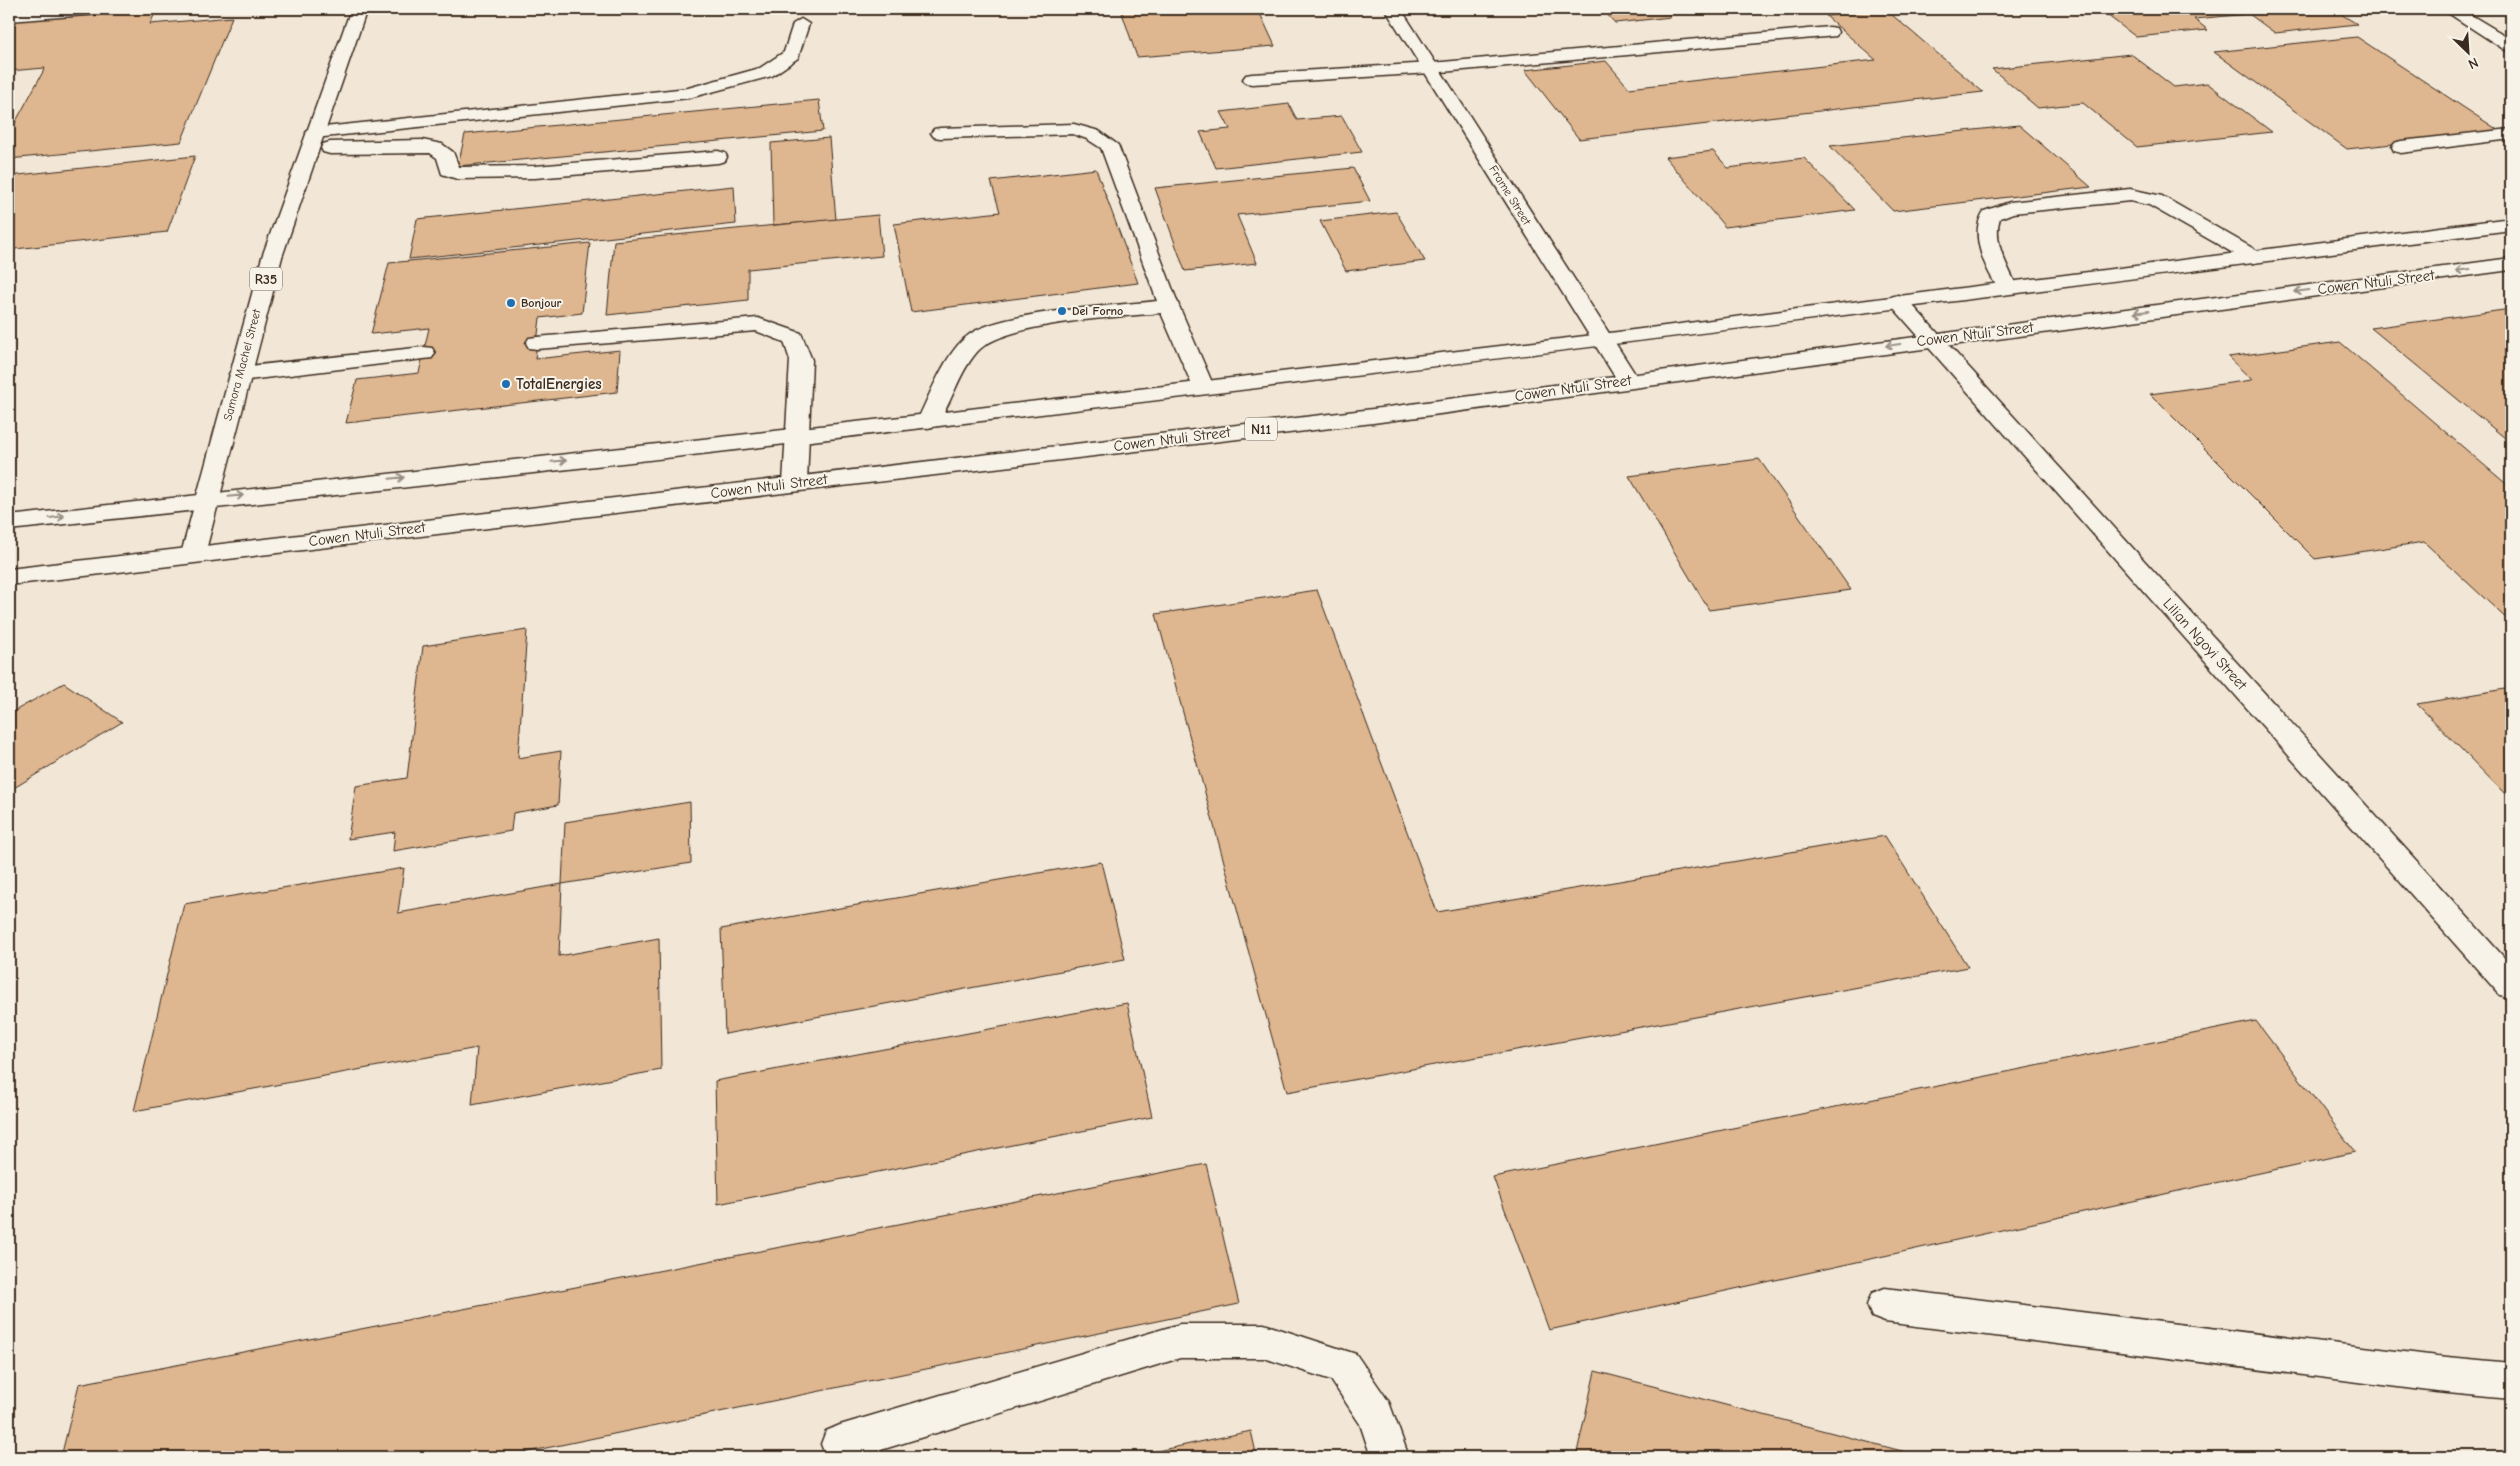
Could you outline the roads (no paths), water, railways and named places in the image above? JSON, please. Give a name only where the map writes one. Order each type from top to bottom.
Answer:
[{"type":"main road","points":[[9,16],[99,9]]},
{"type":"main road","name":"Samora Machel Street","points":[[193,554],[206,499],[272,257],[359,9]]},
{"type":"main road","name":"Frame Street","points":[[1393,9],[1628,380]]},
{"type":"main road","points":[[2450,9],[2511,46]]},
{"type":"main road","points":[[312,141],[689,93],[766,72],[792,54],[801,24]]},
{"type":"main road","points":[[1252,79],[1431,68],[1830,32]]},
{"type":"main road","points":[[940,133],[1074,129],[1093,135],[1109,145],[1169,306],[1203,387]]},
{"type":"main road","points":[[2401,147],[2511,134]]},
{"type":"main road","points":[[312,141],[428,147],[443,152],[446,156],[449,170],[457,174],[535,172],[718,158]]},
{"type":"main road","points":[[2007,287],[1988,242],[1988,222],[1992,215],[2010,208],[2130,195],[2142,196],[2155,200],[2254,257]]},
{"type":"main road","points":[[9,523],[206,499],[928,421],[1602,340],[2511,224]]},
{"type":"main road","name":"Cowen Ntuli Street","points":[[9,577],[1373,416],[1628,380],[2511,264]]},
{"type":"main road","name":"Lilian Ngoyi Street","points":[[1898,301],[2511,986]]},
{"type":"main road","points":[[928,421],[966,350],[978,337],[1006,326],[1169,306]]},
{"type":"main road","points":[[537,343],[758,324],[793,338],[801,360],[796,435],[796,483]]},
{"type":"main road","points":[[240,374],[424,353]]},
{"type":"main road","points":[[1885,1305],[2437,1374],[2511,1381]]},
{"type":"main road","points":[[840,1444],[1180,1341],[1264,1341],[1343,1366],[1376,1415],[1390,1457]]},
{"type":"place","name":"Bonjour","points":[[511,303]]},
{"type":"place","name":"Del Forno","points":[[1062,311]]},
{"type":"place","name":"TotalEnergies","points":[[506,384]]}]
